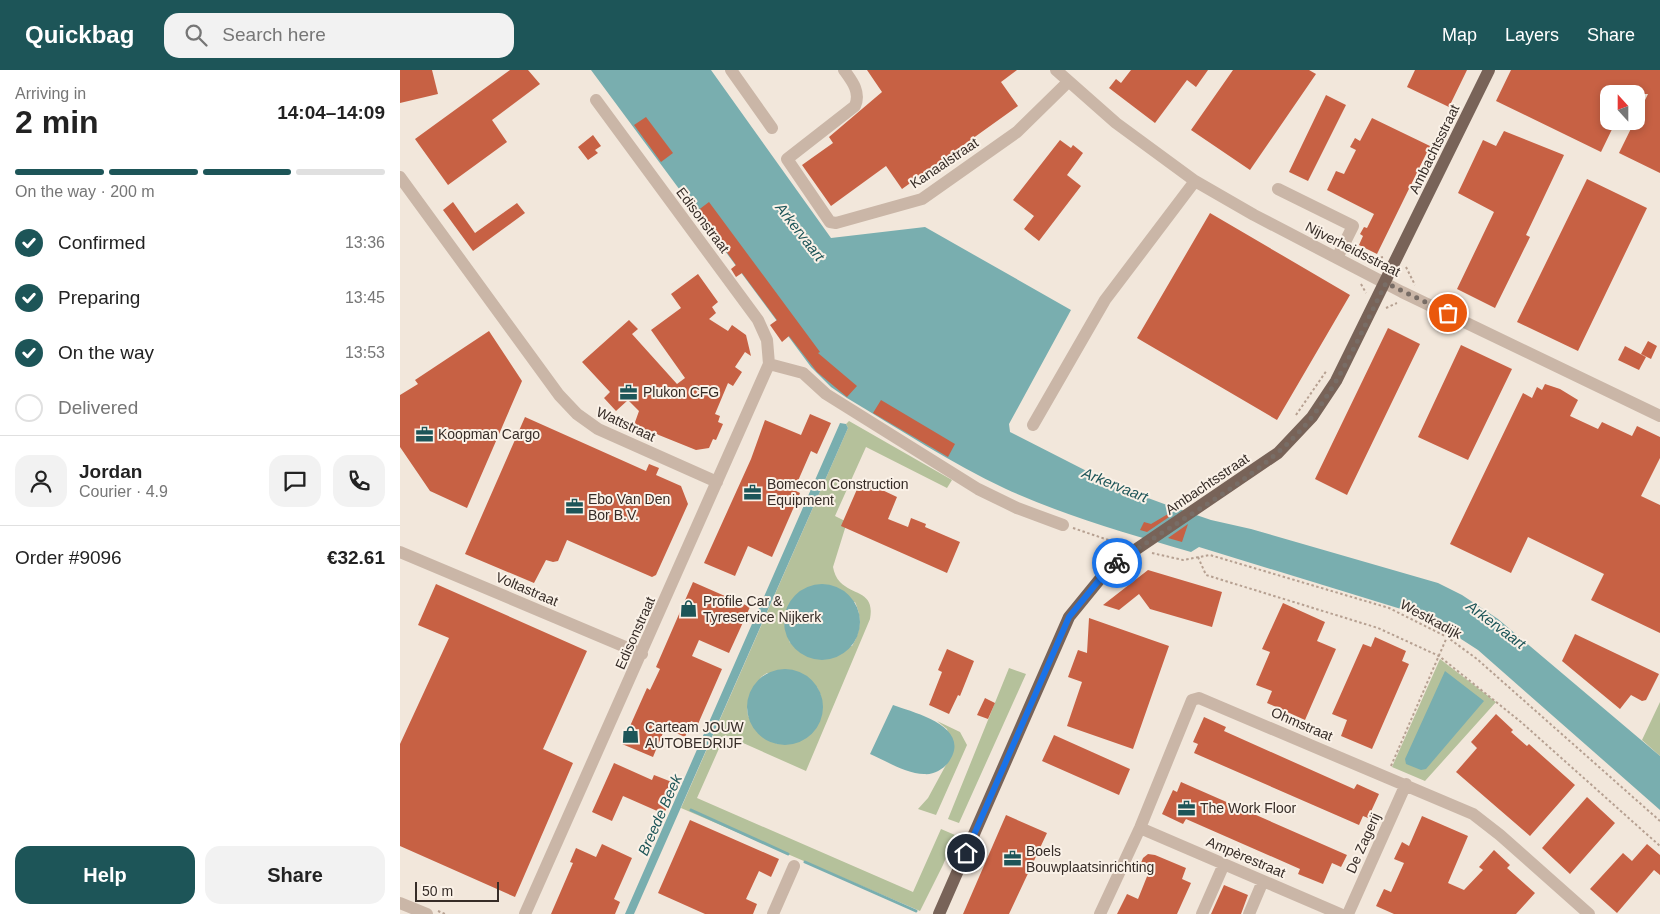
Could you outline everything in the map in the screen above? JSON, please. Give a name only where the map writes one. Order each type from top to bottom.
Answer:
[{"type":"main road","name":"Ambachtsstraat","points":[[939,914],[1069,617],[1100,579],[1116,563],[1147,547],[1193,512],[1278,453],[1312,417],[1336,381],[1386,283],[1489,70]]},
{"type":"street","points":[[731,70],[772,128]]},
{"type":"street","name":"Kanaalstraat","points":[[844,70],[856,88],[858,96],[855,106],[787,159],[830,222],[836,223],[922,198],[1017,132],[1068,82]]},
{"type":"street","name":"Nijverheidsstraat","points":[[1056,70],[1116,123],[1195,181],[1386,283],[1660,416]]},
{"type":"street","name":"Edisonstraat","points":[[525,914],[770,364],[767,340],[758,320],[596,100]]},
{"type":"street","name":"Wattstraat","points":[[400,177],[559,395],[584,420],[598,429],[717,482]]},
{"type":"street","points":[[1033,425],[1106,300],[1195,181]]},
{"type":"street","points":[[1278,189],[1353,226],[1337,258]]},
{"type":"street","points":[[770,364],[803,373],[826,394],[978,489],[1017,508],[1062,525]]},
{"type":"street","name":"Voltastraat","points":[[400,552],[642,654]]},
{"type":"street","name":"Ohmstraat","points":[[1100,914],[1140,828],[1192,700],[1199,698],[1386,775],[1473,814],[1500,835],[1588,914]]},
{"type":"street","name":"De Zagerij","points":[[1348,914],[1406,784]]},
{"type":"street","name":"Ampèrestraat","points":[[1140,828],[1340,914]]},
{"type":"street","points":[[1202,914],[1224,864]]},
{"type":"street","points":[[774,914],[794,866]]},
{"type":"street","points":[[1249,914],[1264,881]]},
{"type":"street","points":[[400,903],[427,914]]},
{"type":"path","points":[[1375,260],[1381,258]]},
{"type":"path","points":[[1408,273],[1409,277]]},
{"type":"path","points":[[1362,286],[1366,293]]},
{"type":"path","points":[[1391,305],[1395,303]]},
{"type":"path","points":[[1291,422],[1328,369]]},
{"type":"path","name":"Westkadijk","points":[[1062,525],[1147,547],[1156,556],[1183,560],[1210,555],[1389,608],[1447,637],[1477,659],[1660,821]]},
{"type":"path","points":[[1198,557],[1206,575],[1378,628],[1440,656],[1521,722],[1660,846]]},
{"type":"path","points":[[1386,775],[1447,637]]},
{"type":"green space","points":[[849,421],[952,480],[947,488],[866,447],[835,516],[847,522],[833,567],[835,575],[840,582],[862,595],[869,603],[871,610],[870,619],[806,771],[725,735],[697,798],[913,892],[941,829],[955,835],[943,865],[920,911],[681,808],[848,428],[846,424]],"holes":[[[855,602],[860,624],[852,646],[790,643],[784,623]],[[767,673],[817,687],[821,696],[791,744],[777,744],[748,716],[747,709],[761,677]]]},
{"type":"green space","points":[[1440,659],[1496,702],[1425,781],[1392,767]]},
{"type":"green space","points":[[1009,668],[1026,674],[959,823],[948,819]]},
{"type":"green space","points":[[1660,702],[1660,756],[1642,740]]},
{"type":"green space","points":[[937,721],[960,732],[967,745],[936,815],[918,809],[928,798],[953,752],[947,729]]},
{"type":"water","name":"Arkervaart","points":[[591,70],[711,70],[831,238],[925,227],[1071,310],[1009,424],[1010,432],[1118,487],[1167,505],[1211,520],[1251,529],[1438,583],[1462,595],[1498,619],[1660,756],[1660,810],[1478,650],[1427,617],[1199,547],[1191,552],[1051,508],[1006,489],[965,468],[831,387],[811,367]]},
{"type":"water","points":[[840,423],[846,424],[848,428],[634,914],[625,914]]},
{"type":"water","points":[[822,584],[837,587],[849,595],[857,607],[860,622],[857,637],[849,649],[837,657],[822,660],[807,657],[795,649],[787,637],[784,622],[787,607],[795,595],[807,587]]},
{"type":"water","points":[[785,669],[799,672],[812,680],[820,693],[823,707],[820,721],[812,734],[799,742],[785,745],[771,742],[758,734],[750,721],[747,707],[750,693],[758,680],[771,672]]},
{"type":"water","points":[[1445,671],[1484,701],[1426,769],[1421,770],[1406,764],[1405,759]]},
{"type":"water","points":[[893,705],[927,717],[948,731],[953,740],[954,750],[948,763],[943,768],[931,774],[917,773],[904,770],[870,754]]},
{"type":"building","points":[[400,70],[432,70],[438,94],[400,103]]},
{"type":"building","points":[[510,70],[528,70],[540,84],[492,120],[507,142],[448,185],[415,139]]},
{"type":"building","points":[[867,70],[1017,70],[1001,82],[1018,106],[902,189],[886,166],[831,206],[802,165],[833,143],[829,137],[882,92]]},
{"type":"building","points":[[1131,70],[1208,70],[1196,87],[1187,80],[1155,123],[1109,88],[1116,79],[1121,83]]},
{"type":"building","points":[[1233,70],[1309,70],[1316,74],[1250,170],[1191,130]]},
{"type":"building","points":[[1415,70],[1467,70],[1449,107],[1407,87]]},
{"type":"building","points":[[1511,70],[1660,70],[1660,173],[1619,153],[1630,130],[1645,130],[1645,100],[1648,94],[1645,94],[1645,85],[1600,85],[1600,130],[1612,130],[1601,152],[1496,101]]},
{"type":"building","points":[[1326,95],[1346,105],[1308,181],[1289,172]]},
{"type":"building","points":[[646,117],[673,153],[661,162],[634,125]]},
{"type":"building","points":[[1372,118],[1430,146],[1377,254],[1359,245],[1363,236],[1360,234],[1364,227],[1367,228],[1374,214],[1327,190],[1336,171],[1344,174],[1356,150],[1350,147],[1355,138],[1360,141]]},
{"type":"building","points":[[1504,131],[1564,155],[1526,235],[1530,237],[1495,308],[1457,289],[1494,212],[1458,193],[1483,140],[1496,146]]},
{"type":"building","points":[[593,135],[601,146],[595,150],[598,153],[588,160],[578,147]]},
{"type":"building","points":[[1060,140],[1071,148],[1073,145],[1083,153],[1067,175],[1081,186],[1039,241],[1024,229],[1034,216],[1013,200]]},
{"type":"building","points":[[1587,179],[1647,208],[1578,351],[1517,322]]},
{"type":"building","points":[[453,202],[475,233],[517,203],[525,213],[473,251],[443,210]]},
{"type":"building","points":[[709,202],[820,352],[818,353],[857,386],[847,397],[817,372],[789,336],[782,342],[770,325],[777,320],[742,273],[736,277],[731,269],[736,265],[697,211]]},
{"type":"building","points":[[1210,213],[1350,295],[1277,420],[1137,338]]},
{"type":"building","points":[[698,274],[718,302],[712,307],[716,313],[709,319],[728,331],[732,325],[746,335],[751,356],[745,352],[735,367],[742,372],[733,386],[728,383],[715,414],[720,416],[718,422],[723,424],[716,440],[713,439],[709,448],[696,450],[634,425],[639,411],[628,400],[616,411],[604,398],[610,392],[582,362],[629,320],[638,329],[632,334],[677,384],[685,378],[651,330],[681,308],[671,294]]},
{"type":"building","points":[[1388,328],[1420,344],[1347,495],[1315,479]]},
{"type":"building","points":[[489,331],[522,381],[467,508],[430,491],[400,447],[400,395],[418,384],[415,380]]},
{"type":"building","points":[[1648,341],[1657,346],[1651,359],[1641,354]]},
{"type":"building","points":[[1461,345],[1512,369],[1468,460],[1418,437]]},
{"type":"building","points":[[1625,346],[1646,357],[1639,370],[1618,360]]},
{"type":"building","points":[[1545,384],[1560,389],[1578,400],[1570,416],[1598,429],[1602,422],[1632,436],[1637,426],[1660,437],[1660,458],[1641,496],[1660,505],[1660,633],[1591,600],[1604,574],[1528,537],[1511,573],[1450,544],[1523,393],[1532,398],[1537,387],[1542,390]]},
{"type":"building","points":[[881,400],[955,444],[948,457],[873,413]]},
{"type":"building","points":[[810,414],[831,423],[817,454],[811,451],[794,490],[800,493],[772,557],[748,546],[735,576],[704,563],[751,459],[765,420],[801,435]]},
{"type":"building","points":[[525,417],[646,471],[649,464],[659,468],[656,475],[681,486],[688,504],[656,575],[652,577],[567,540],[558,561],[546,560],[534,583],[465,554]]},
{"type":"building","points":[[861,480],[897,497],[888,519],[908,527],[911,518],[926,524],[925,527],[960,542],[947,573],[841,526]]},
{"type":"building","points":[[1168,514],[1172,515],[1147,532],[1140,530],[1144,522],[1151,524]]},
{"type":"building","points":[[1188,524],[1182,542],[1168,538]]},
{"type":"building","points":[[1148,570],[1222,592],[1212,627],[1150,609],[1139,594],[1119,610],[1103,605]]},
{"type":"building","points":[[693,582],[750,607],[729,653],[699,640],[692,656],[722,669],[698,724],[691,721],[685,737],[665,728],[653,757],[622,744],[647,688],[650,690],[660,669],[656,667]]},
{"type":"building","points":[[436,584],[587,651],[543,749],[573,763],[515,897],[400,846],[400,744],[449,638],[418,625]]},
{"type":"building","points":[[1283,603],[1325,622],[1317,641],[1336,649],[1305,720],[1267,703],[1272,691],[1256,685],[1270,652],[1262,649]]},
{"type":"building","points":[[1089,618],[1169,646],[1133,749],[1067,726],[1082,682],[1068,677],[1078,650],[1087,653]]},
{"type":"building","points":[[1575,634],[1659,674],[1646,700],[1642,701],[1631,695],[1620,709],[1562,661]]},
{"type":"building","points":[[1375,637],[1406,651],[1402,661],[1409,664],[1372,749],[1341,736],[1347,720],[1332,714],[1363,644],[1371,647]]},
{"type":"building","points":[[947,649],[974,661],[960,696],[958,695],[949,714],[929,705],[942,672],[938,670]]},
{"type":"building","points":[[985,698],[995,703],[988,719],[977,715]]},
{"type":"building","points":[[1496,714],[1513,730],[1511,732],[1527,746],[1529,744],[1575,785],[1530,836],[1456,772],[1477,748],[1471,742]]},
{"type":"building","points":[[1204,717],[1226,727],[1224,731],[1354,789],[1357,784],[1379,794],[1368,818],[1363,816],[1359,825],[1194,753],[1198,744],[1193,742]]},
{"type":"building","points":[[1054,735],[1130,769],[1119,795],[1042,761]]},
{"type":"building","points":[[614,763],[652,780],[654,775],[677,784],[664,814],[623,796],[612,821],[592,812]]},
{"type":"building","points":[[1181,782],[1347,855],[1341,867],[1332,863],[1323,884],[1298,874],[1300,869],[1186,819],[1183,824],[1162,814],[1173,790],[1177,792]]},
{"type":"building","points":[[1587,797],[1615,823],[1570,874],[1542,848]]},
{"type":"building","points":[[1006,815],[1047,833],[1009,914],[963,914]]},
{"type":"building","points":[[1422,816],[1468,836],[1448,883],[1464,890],[1483,870],[1479,867],[1494,850],[1510,865],[1507,868],[1535,893],[1516,914],[1394,914],[1376,906],[1384,889],[1391,892],[1404,863],[1394,859],[1402,842],[1409,846]]},
{"type":"building","points":[[690,820],[779,859],[771,877],[759,871],[746,899],[757,904],[753,914],[705,914],[658,893]]},
{"type":"building","points":[[602,844],[632,858],[614,899],[620,902],[615,914],[551,914],[573,863],[570,862],[576,848],[596,857]]},
{"type":"building","points":[[1647,844],[1660,855],[1660,875],[1654,870],[1617,913],[1590,889],[1623,853],[1632,861]]},
{"type":"building","points":[[1148,854],[1186,868],[1182,879],[1191,883],[1177,914],[1117,914],[1127,894],[1138,899],[1148,874],[1138,870],[1143,858]]},
{"type":"building","points":[[1224,885],[1248,895],[1241,914],[1211,914]]},
{"type":"waterway","points":[[691,810],[788,854]]},
{"type":"waterway","points":[[805,862],[916,911]]},
{"type":"way so far","points":[[1117,563],[1278,453],[1312,417],[1336,381],[1386,283],[1448,313]]},
{"type":"place","name":"Plukon CFG","points":[[629,392]]},
{"type":"place","name":"Koopman Cargo","points":[[424,434]]},
{"type":"place","name":"Bomecon Construction Equipment","points":[[753,492]]},
{"type":"place","name":"Ebo Van Den Bor B.V.","points":[[574,507]]},
{"type":"place","name":"Profile Car & Tyreservice Nijkerk","points":[[689,609]]},
{"type":"place","name":"Carteam JOUW AUTOBEDRIJF","points":[[631,735]]},
{"type":"place","name":"The Work Floor","points":[[1186,808]]},
{"type":"place","name":"Boels Bouwplaatsinrichting","points":[[1012,859]]},
{"type":"route","points":[[966,853],[1069,617],[1100,579],[1117,563]]},
{"type":"water label","name":"Breede Beek","points":[[660,815]]}]
